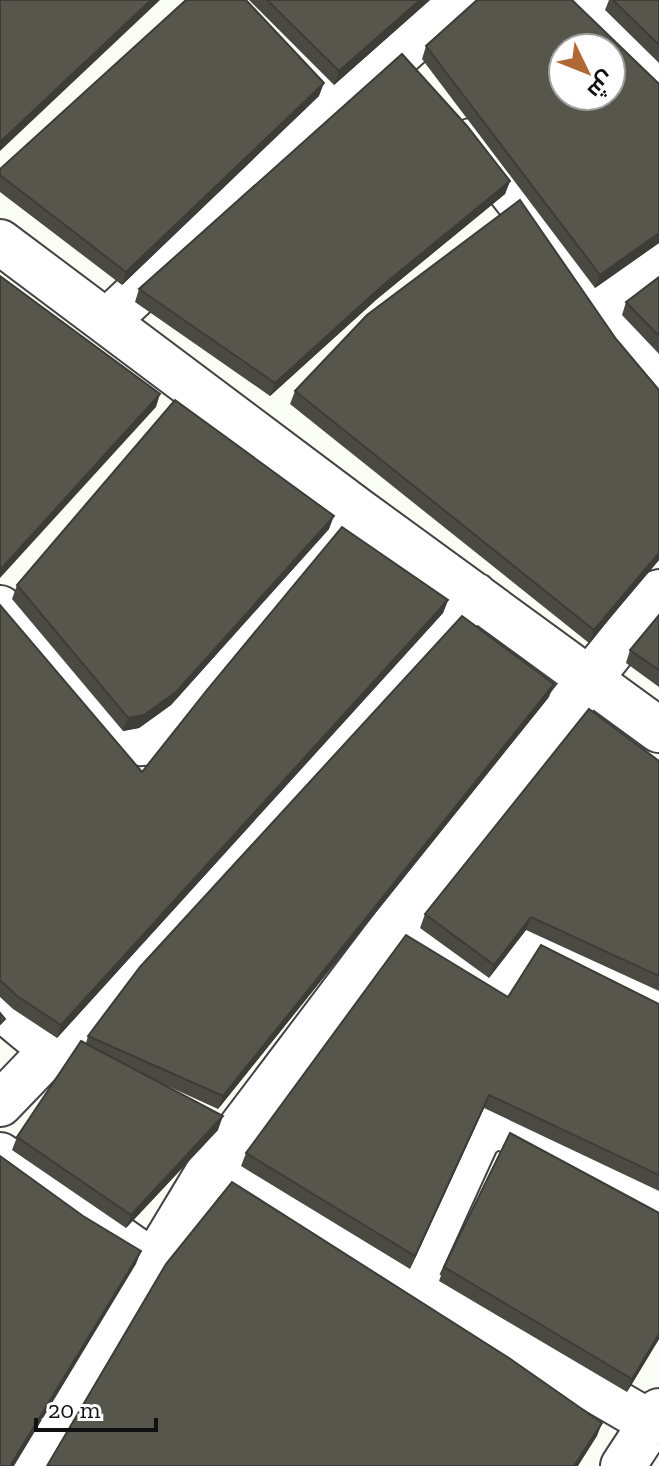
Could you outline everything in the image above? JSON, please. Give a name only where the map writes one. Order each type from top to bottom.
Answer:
[{"type":"street","points":[[240,0],[345,102]]},
{"type":"street","points":[[107,321],[273,166],[460,0]]},
{"type":"street","points":[[577,0],[659,79]]},
{"type":"street","points":[[401,52],[659,380]]},
{"type":"street","points":[[0,242],[356,509],[659,730]]},
{"type":"street","points":[[601,306],[659,262]]},
{"type":"street","points":[[0,608],[117,734],[130,744],[142,744],[157,738],[176,721],[356,509]]},
{"type":"street","points":[[31,1466],[211,1167],[397,921],[659,592]]},
{"type":"street","points":[[0,1104],[220,875],[475,595]]},
{"type":"street","points":[[397,921],[486,986],[498,989],[506,985],[529,954],[539,947],[659,1003]]},
{"type":"street","points":[[0,1007],[52,1050]]},
{"type":"street","points":[[411,1284],[478,1137],[494,1126],[504,1128],[659,1205]]},
{"type":"street","points":[[0,1155],[154,1263]]},
{"type":"street","points":[[211,1167],[411,1284],[656,1419],[623,1466]]},
{"type":"building","points":[[0,0],[151,0],[0,142]]},
{"type":"building","points":[[186,0],[246,0],[324,83],[126,272],[0,175],[0,169]]},
{"type":"building","points":[[267,0],[420,0],[339,71]]},
{"type":"building","points":[[477,0],[572,0],[605,32],[547,32],[547,112],[627,112],[627,53],[659,84],[659,233],[600,275],[426,46]]},
{"type":"building","points":[[613,0],[659,0],[659,45]]},
{"type":"building","points":[[402,54],[467,126],[510,181],[382,286],[275,383],[139,289]]},
{"type":"building","points":[[520,200],[616,339],[659,390],[659,553],[594,630],[295,391],[367,315]]},
{"type":"building","points":[[0,276],[160,394],[0,570]]},
{"type":"building","points":[[659,277],[659,336],[626,302]]},
{"type":"building","points":[[175,400],[334,516],[176,692],[144,715],[128,718],[17,585]]},
{"type":"building","points":[[342,527],[448,600],[61,1025],[17,996],[0,980],[0,605],[142,772]]},
{"type":"building","points":[[659,615],[659,670],[630,650]]},
{"type":"building","points":[[462,616],[554,684],[223,1096],[88,1036],[140,967]]},
{"type":"building","points":[[589,709],[659,761],[659,976],[531,917],[494,965],[425,914]]},
{"type":"building","points":[[406,935],[508,997],[541,945],[659,1004],[659,1175],[489,1095],[415,1256],[246,1153]]},
{"type":"building","points":[[81,1041],[223,1116],[131,1215],[17,1137]]},
{"type":"building","points":[[510,1133],[659,1213],[659,1334],[632,1379],[444,1267]]},
{"type":"building","points":[[0,1156],[83,1216],[141,1251],[10,1466],[0,1466]]},
{"type":"building","points":[[232,1182],[509,1358],[602,1423],[574,1466],[47,1466],[166,1264]]}]
